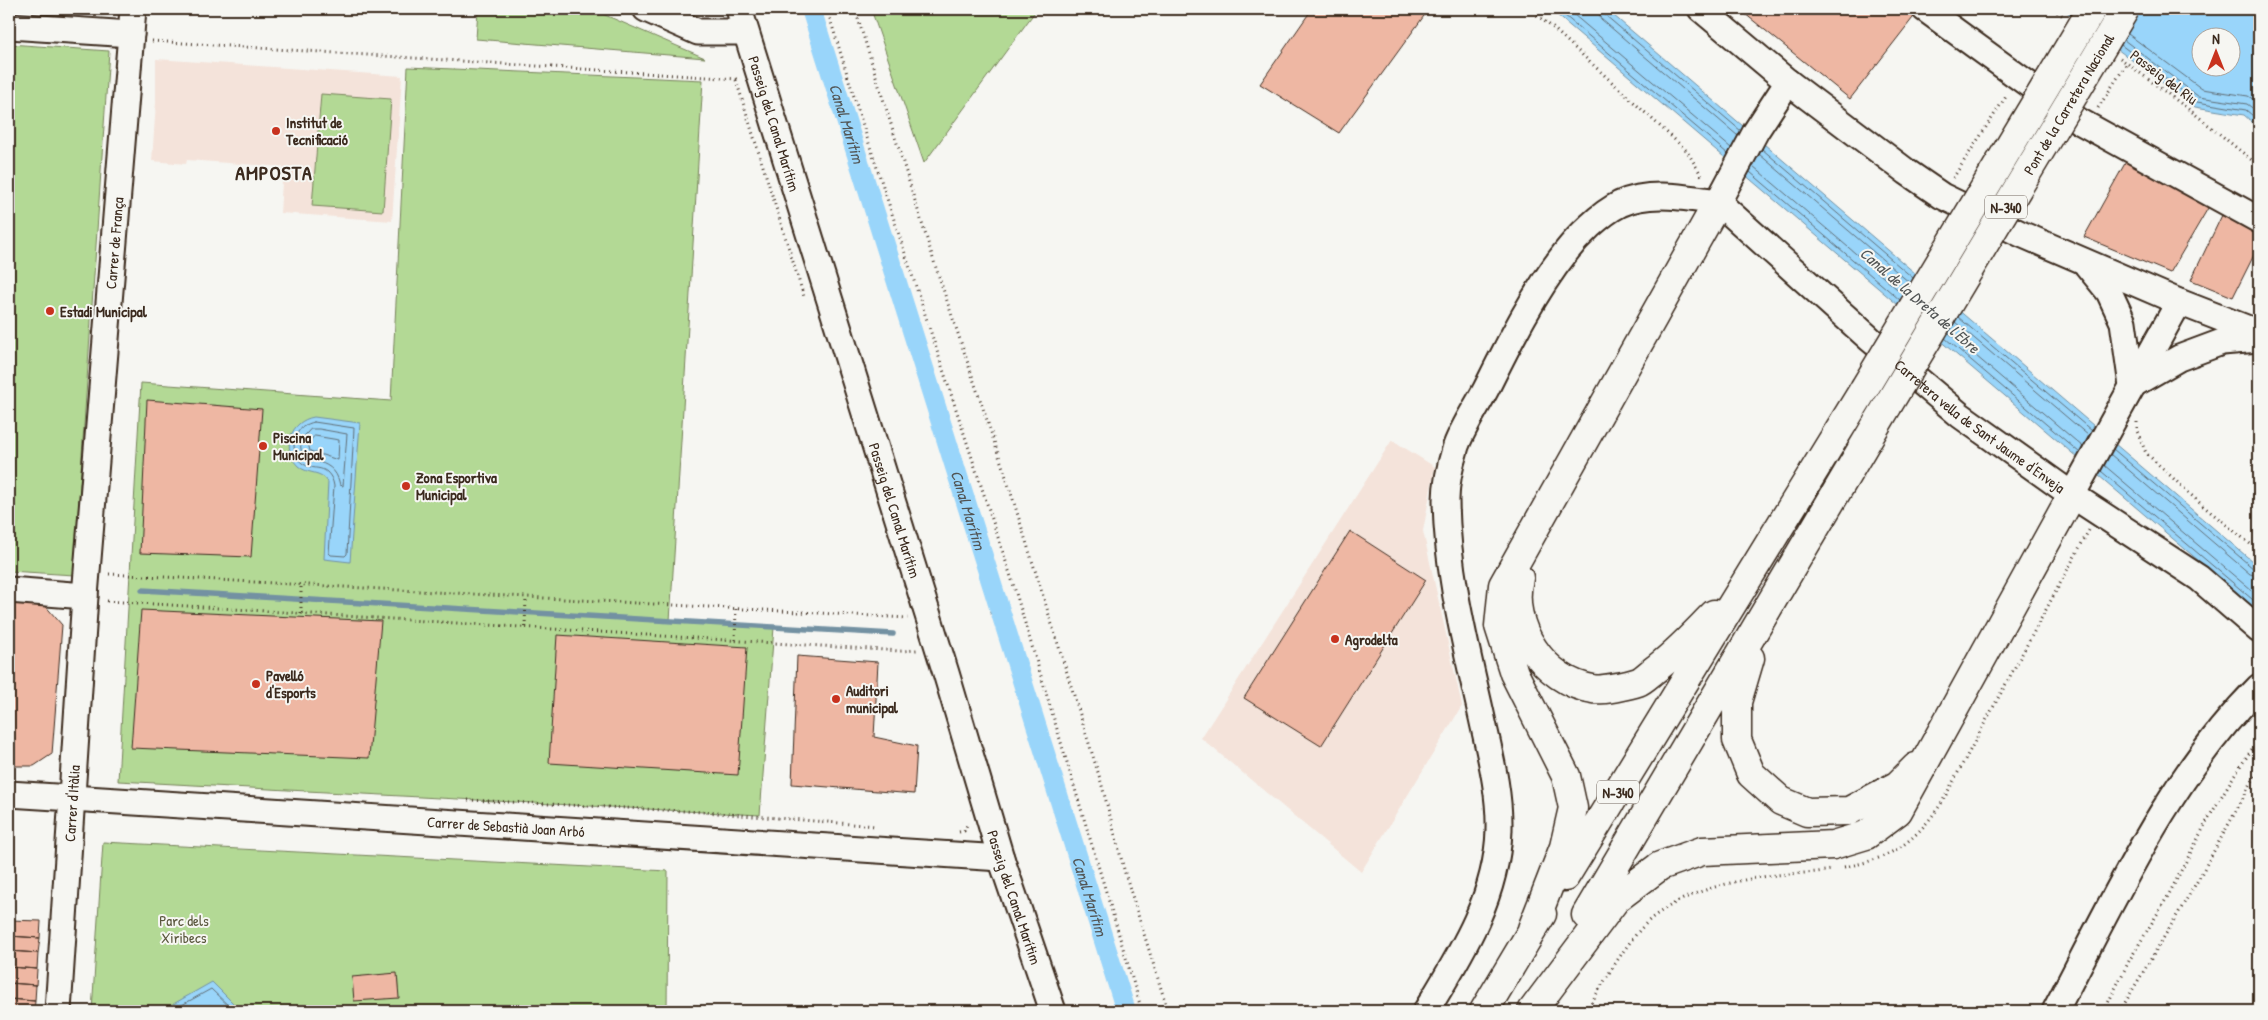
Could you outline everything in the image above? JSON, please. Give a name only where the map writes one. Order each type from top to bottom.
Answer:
[{"type":"highway","name":"Pont de la Carretera Nacional","points":[[1762,618],[2125,9]]},
{"type":"highway","name":"Pont de la Carretera Nacional","points":[[1753,573],[1864,389],[2080,14]]},
{"type":"highway","points":[[1532,929],[1564,847],[1573,808],[1566,776],[1514,673],[1499,626],[1503,585],[1723,191]]},
{"type":"highway","points":[[1530,1011],[1616,899],[1660,866],[1702,851],[1833,845],[1866,835],[1898,811],[2076,488]]},
{"type":"highway","points":[[1528,541],[1516,588],[1520,622],[1536,654],[1562,679],[1594,690],[1638,682],[1673,656],[1753,573]]},
{"type":"highway","name":"N-340","points":[[1484,1011],[1532,929],[1753,573]]},
{"type":"highway","points":[[1762,618],[1737,702],[1737,740],[1751,774],[1781,801],[1807,812],[1848,811],[1898,785],[1931,751]]},
{"type":"highway","name":"N-340","points":[[1530,1011],[1762,618]]},
{"type":"street","name":"Carrer de França","points":[[100,596],[139,37],[133,9]]},
{"type":"street","points":[[646,9],[698,32],[745,32]]},
{"type":"street","name":"Passeig del Canal Marítim","points":[[739,9],[745,32],[747,76],[940,654],[1001,858],[1053,1011]]},
{"type":"street","points":[[1701,9],[1788,82],[1907,172],[1942,196],[2000,225],[2085,262],[2178,302],[2259,333]]},
{"type":"street","points":[[1925,9],[2088,126],[2259,220]]},
{"type":"street","points":[[9,26],[139,37]]},
{"type":"street","points":[[1426,1011],[1469,940],[1494,875],[1499,830],[1496,786],[1460,616],[1449,554],[1446,497],[1457,445],[1514,334],[1546,279],[1585,230],[1620,205],[1642,198],[1723,191],[1756,131],[1788,82]]},
{"type":"street","name":"Carretera vella de Sant Jaume d'Enveja","points":[[1723,191],[1870,339],[1960,415],[2076,488],[2199,578],[2259,630]]},
{"type":"street","points":[[2085,262],[2109,292],[2123,322],[2124,400]]},
{"type":"street","points":[[2076,488],[2178,302]]},
{"type":"street","points":[[2124,400],[2178,358],[2222,342],[2259,339]]},
{"type":"street","points":[[9,590],[100,596]]},
{"type":"street","name":"Carrer d'Itàlia","points":[[58,1011],[72,798],[100,596]]},
{"type":"street","points":[[2055,1011],[2162,810],[2191,767],[2259,687]]},
{"type":"street","name":"Carrer de Sebastià Joan Arbó","points":[[9,794],[1001,858]]},
{"type":"path","points":[[827,9],[863,126],[1012,580],[1142,1011]]},
{"type":"path","points":[[855,9],[936,268],[1018,515],[1101,782],[1125,873],[1168,1011]]},
{"type":"path","points":[[1529,9],[1553,28],[1687,151],[1723,191]]},
{"type":"path","points":[[2053,9],[2080,14]]},
{"type":"path","points":[[139,37],[747,76],[804,298]]},
{"type":"path","name":"Passeig del Riu","points":[[2119,57],[2259,166]]},
{"type":"path","points":[[2088,126],[2127,63]]},
{"type":"path","points":[[1942,196],[2018,77]]},
{"type":"path","points":[[2124,400],[2138,409],[2137,430],[2146,453],[2203,506],[2259,551]]},
{"type":"path","points":[[108,583],[110,564]]},
{"type":"path","points":[[109,574],[908,618]]},
{"type":"path","points":[[300,613],[302,584]]},
{"type":"path","points":[[106,611],[100,596],[300,613],[901,651],[918,650],[916,643]]},
{"type":"path","points":[[525,627],[526,597]]},
{"type":"path","points":[[735,640],[736,609]]},
{"type":"path","points":[[906,610],[911,627]]},
{"type":"path","points":[[2104,1011],[2129,961],[2182,872],[2208,819],[2259,739]]},
{"type":"path","points":[[2120,1011],[2198,880],[2259,769]]},
{"type":"path","points":[[460,800],[704,812],[883,827]]},
{"type":"path","points":[[952,832],[964,832],[972,816]]},
{"type":"shaded area","name":"Institut de Tecnificació","points":[[156,59],[402,76],[392,221],[280,213],[283,167],[187,160],[186,164],[152,161],[156,102]]},
{"type":"shaded area","points":[[1392,440],[1435,467],[1423,531],[1462,706],[1361,872],[1201,738]]},
{"type":"green space","points":[[478,9],[591,9],[705,58],[476,39]]},
{"type":"green space","points":[[871,9],[1037,9],[924,163]]},
{"type":"green space","name":"Estadi Municipal","points":[[9,44],[109,51],[74,575],[9,571]]},
{"type":"green space","name":"Zona Esportiva Municipal","points":[[408,67],[703,80],[670,621],[774,627],[760,815],[118,781],[141,383],[391,401]]},
{"type":"green space","points":[[321,94],[391,99],[383,211],[312,206]]},
{"type":"green space","name":"Parc dels Xiribecs","points":[[103,842],[668,871],[667,1011],[92,1011]]},
{"type":"water","name":"Canal de la Dreta de l'Ebre","points":[[1550,9],[1606,9],[2259,567],[2259,612]]},
{"type":"water","points":[[2063,9],[2259,9],[2259,128],[2244,115],[2195,107]]},
{"type":"water","points":[[314,417],[360,423],[350,562],[324,559],[328,482],[322,476],[306,471],[298,466],[290,452],[289,444],[294,430],[299,424]]},
{"type":"water","points":[[212,982],[241,1011],[217,1011],[210,1005],[198,1011],[161,1011]]},
{"type":"building","points":[[1312,9],[1429,9],[1339,133],[1260,84]]},
{"type":"building","points":[[1739,9],[1910,9],[1916,14],[1850,99]]},
{"type":"building","points":[[2128,158],[2211,203],[2170,273],[2084,237]]},
{"type":"building","points":[[2224,211],[2259,227],[2259,245],[2233,297],[2191,280]]},
{"type":"building","points":[[147,400],[262,409],[251,557],[140,553]]},
{"type":"building","name":"Agrodelta","points":[[1350,531],[1426,580],[1321,746],[1244,698]]},
{"type":"building","points":[[9,602],[43,603],[62,625],[52,754],[34,766],[9,766]]},
{"type":"building","name":"Pavelló d'Esports","points":[[141,610],[381,621],[369,758],[131,748]]},
{"type":"building","points":[[557,635],[747,647],[738,775],[549,763]]},
{"type":"building","name":"Auditori municipal","points":[[797,656],[878,662],[874,737],[917,746],[914,794],[792,784]]},
{"type":"building","points":[[9,920],[41,921],[40,938],[9,936]]},
{"type":"building","points":[[9,936],[40,938],[38,953],[9,951]]},
{"type":"building","points":[[9,951],[38,953],[37,969],[9,967]]},
{"type":"building","points":[[9,967],[37,969],[36,985],[9,983]]},
{"type":"building","points":[[397,973],[399,998],[354,1001],[352,977]]},
{"type":"building","points":[[9,983],[36,985],[35,1001],[9,999]]},
{"type":"building","points":[[9,999],[35,1001],[34,1011],[9,1011]]},
{"type":"waterway","name":"Canal Marítim","points":[[811,9],[1126,1011]]},
{"type":"waterway","points":[[142,590],[893,634]]},
{"type":"waterway","points":[[992,612],[1000,610]]},
{"type":"place","name":"Institut de Tecnificació","points":[[276,131]]},
{"type":"place","name":"Estadi Municipal","points":[[50,311]]},
{"type":"place","name":"Piscina Municipal","points":[[263,446]]},
{"type":"place","name":"Zona Esportiva Municipal","points":[[406,486]]},
{"type":"place","name":"Agrodelta","points":[[1335,639]]},
{"type":"place","name":"Pavelló d'Esports","points":[[256,684]]},
{"type":"place","name":"Auditori municipal","points":[[836,699]]},
{"type":"district","name":"AMPOSTA","points":[[274,172]]}]
